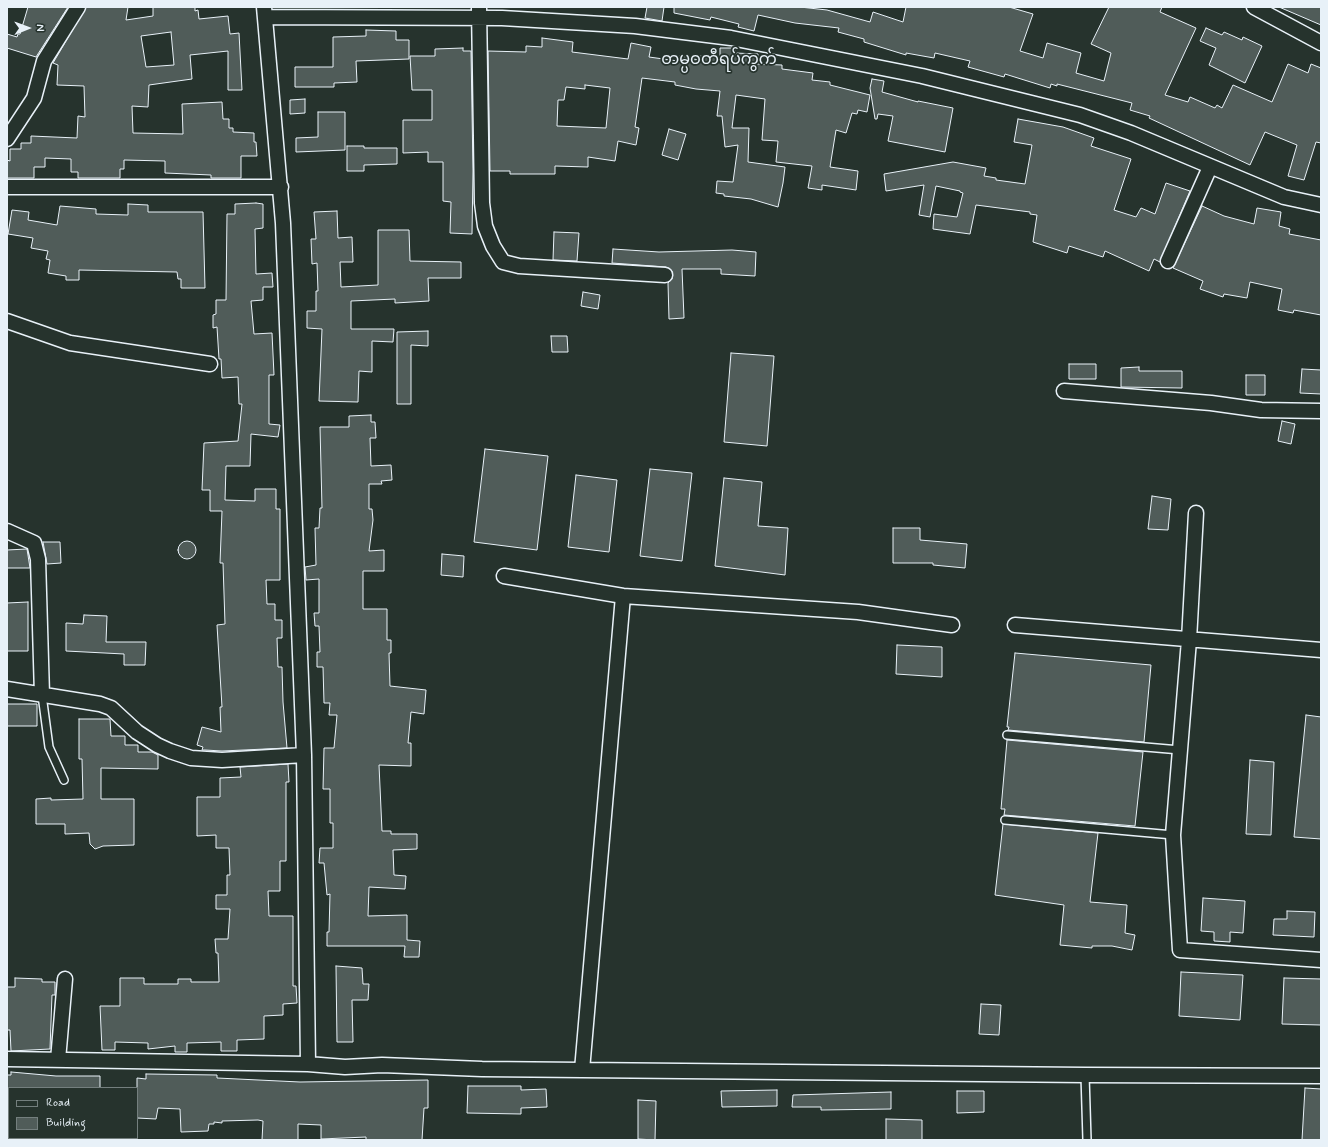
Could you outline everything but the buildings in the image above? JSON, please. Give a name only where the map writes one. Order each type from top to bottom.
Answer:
[{"type":"street","points":[[7,139],[34,98],[44,61],[78,7]]},
{"type":"street","points":[[1254,7],[1321,43]]},
{"type":"street","points":[[308,1064],[304,755],[281,187],[265,12],[479,13],[635,26],[731,38],[922,76],[1080,115],[1131,133],[1284,197],[1321,205]]},
{"type":"street","points":[[479,13],[482,204],[485,226],[493,246],[503,262],[519,266],[665,275]]},
{"type":"street","points":[[1168,261],[1210,167]]},
{"type":"street","points":[[7,187],[281,187]]},
{"type":"street","points":[[7,321],[70,343],[210,364]]},
{"type":"street","points":[[1064,391],[1212,403],[1261,410],[1321,411]]},
{"type":"street","points":[[1196,513],[1189,640],[1173,835],[1180,950],[1321,960]]},
{"type":"street","points":[[7,531],[34,543],[38,559],[42,695]]},
{"type":"street","points":[[504,576],[623,596],[858,612],[952,625]]},
{"type":"street","points":[[582,1070],[623,596]]},
{"type":"street","points":[[1015,625],[1321,650]]},
{"type":"street","points":[[7,689],[100,704],[111,708],[137,732],[157,745],[170,752],[191,758],[222,760],[304,755]]},
{"type":"street","points":[[58,1060],[65,979]]},
{"type":"street","points":[[7,1059],[308,1064],[345,1067],[382,1065],[482,1069],[1321,1076]]},
{"type":"lane","points":[[42,695],[49,746],[64,780]]},
{"type":"lane","points":[[1007,735],[1180,750]]},
{"type":"lane","points":[[1005,820],[1173,835]]},
{"type":"lane","points":[[1085,1075],[1087,1140]]},
{"type":"district","name":"တမ္ပဝတီရပ်ကွက်","points":[[719,61]]}]
